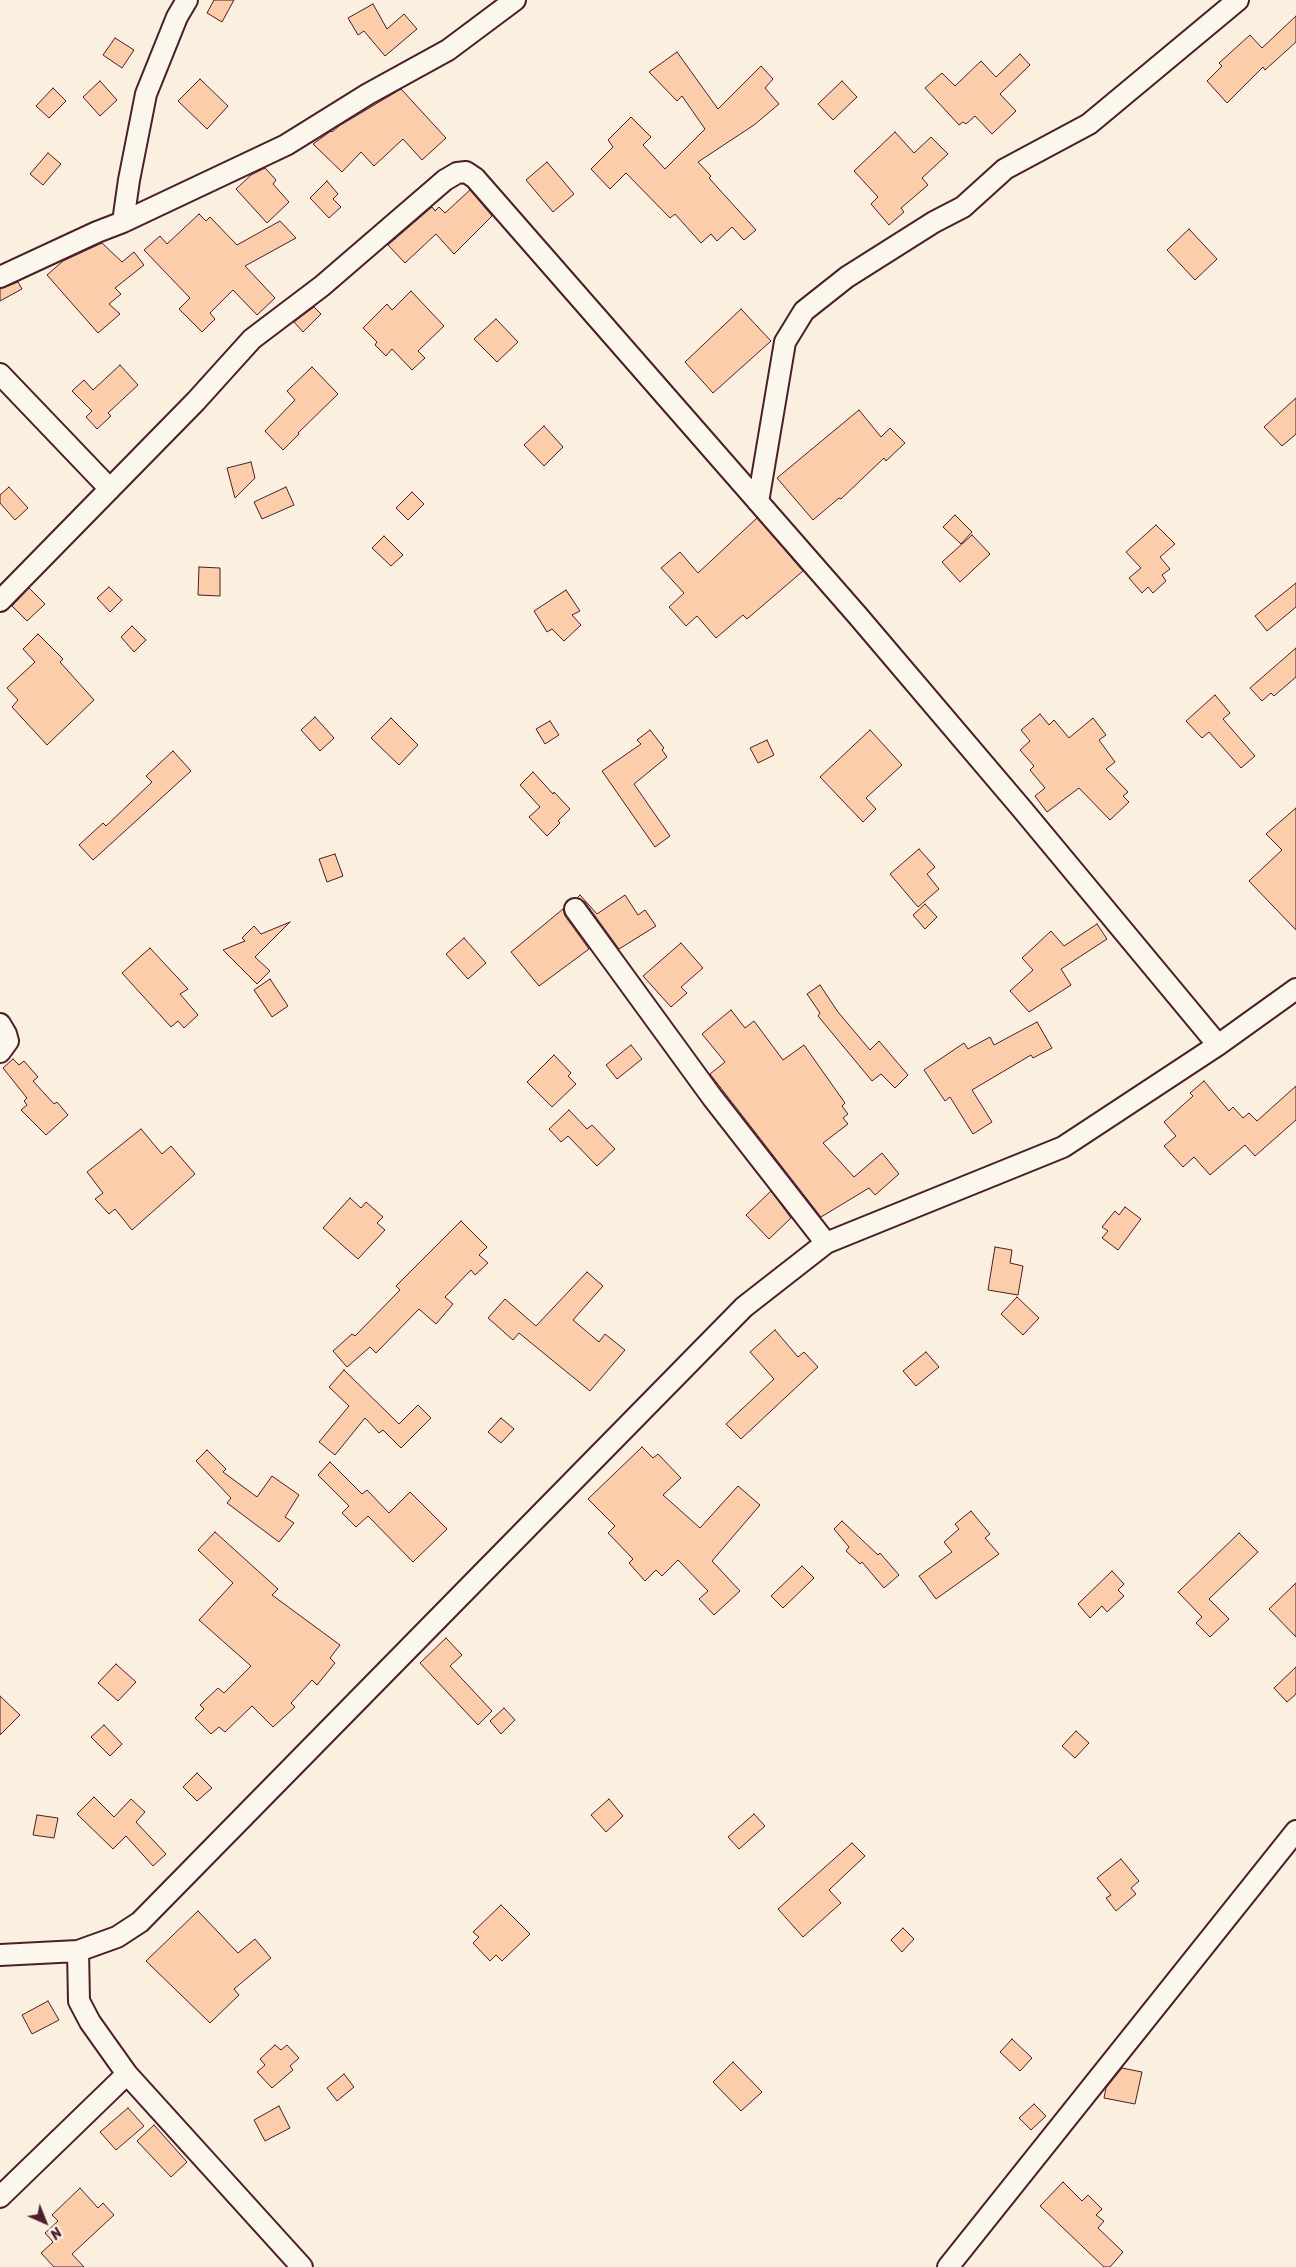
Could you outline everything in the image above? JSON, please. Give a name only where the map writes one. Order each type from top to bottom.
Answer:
[{"type":"street","points":[[123,222],[129,180],[146,94],[177,17],[187,0]]},
{"type":"street","points":[[0,277],[123,222],[286,144],[368,94],[448,50],[515,0]]},
{"type":"street","points":[[758,502],[785,342],[804,311],[847,277],[934,222],[963,207],[1006,169],[1089,124],[1238,0]]},
{"type":"street","points":[[0,601],[196,401],[252,339],[322,286],[445,180],[457,172],[466,172],[475,178],[758,502],[1022,809],[1218,1045]]},
{"type":"street","points":[[0,374],[110,488]]},
{"type":"street","points":[[574,909],[712,1097],[826,1243]]},
{"type":"street","points":[[0,1955],[78,1952],[117,1937],[140,1922],[744,1307],[826,1243],[1063,1147],[1218,1045],[1296,988]]},
{"type":"street","points":[[0,1024],[8,1041],[0,1052]]},
{"type":"street","points":[[948,2267],[1296,1831]]},
{"type":"street","points":[[78,1952],[79,2001],[90,2022],[127,2074],[302,2267]]},
{"type":"street","points":[[0,2197],[127,2074]]},
{"type":"building","points":[[214,0],[234,0],[222,22],[207,13]]},
{"type":"building","points":[[373,4],[387,29],[404,14],[417,29],[385,56],[364,31],[358,35],[348,18]]},
{"type":"building","points":[[1296,16],[1296,42],[1265,70],[1263,67],[1227,103],[1207,81],[1222,66],[1219,63],[1250,35],[1262,48]]},
{"type":"building","points":[[115,38],[134,50],[122,68],[103,55]]},
{"type":"building","points":[[677,52],[718,109],[761,66],[773,79],[765,88],[779,104],[754,125],[698,162],[711,176],[709,178],[756,230],[744,240],[732,227],[717,241],[711,234],[701,243],[675,214],[670,218],[626,173],[610,189],[591,169],[613,147],[608,140],[631,117],[651,137],[643,145],[665,169],[705,129],[682,96],[677,101],[649,72]]},
{"type":"building","points":[[1020,54],[1030,65],[1000,94],[1016,111],[992,134],[975,116],[966,124],[963,122],[959,125],[925,88],[942,73],[955,86],[981,61],[996,77]]},
{"type":"building","points":[[200,79],[228,106],[207,129],[178,101]]},
{"type":"building","points":[[100,81],[117,100],[100,116],[83,97]]},
{"type":"building","points":[[842,81],[857,97],[833,120],[818,104]]},
{"type":"building","points":[[53,88],[66,101],[49,118],[36,106]]},
{"type":"building","points":[[401,89],[446,138],[422,160],[403,139],[374,166],[361,152],[342,172],[313,144],[339,126]]},
{"type":"building","points":[[895,132],[914,153],[931,137],[948,154],[922,178],[928,185],[901,208],[904,212],[889,225],[871,204],[878,197],[854,171]]},
{"type":"building","points":[[48,153],[61,164],[43,185],[30,174]]},
{"type":"building","points":[[547,162],[574,194],[553,212],[526,180]]},
{"type":"building","points":[[265,168],[276,180],[273,184],[289,202],[267,223],[236,189],[251,175]]},
{"type":"building","points":[[327,181],[338,194],[333,199],[341,207],[329,218],[310,198]]},
{"type":"building","points":[[470,190],[492,216],[454,254],[436,234],[405,263],[388,245],[432,207],[435,211],[439,207],[445,213]]},
{"type":"building","points":[[199,214],[206,221],[210,217],[237,245],[280,221],[296,238],[245,266],[275,298],[257,315],[233,290],[210,313],[215,319],[202,332],[179,309],[190,298],[144,250],[160,236],[167,244]]},
{"type":"building","points":[[1189,229],[1217,259],[1195,280],[1167,250]]},
{"type":"building","points":[[102,243],[122,262],[134,252],[144,265],[115,288],[121,294],[109,304],[120,314],[98,333],[47,275],[63,261]]},
{"type":"building","points":[[18,282],[22,289],[0,301],[0,289]]},
{"type":"building","points":[[411,291],[444,326],[418,351],[425,358],[412,370],[392,349],[386,356],[375,345],[377,342],[363,328],[387,304],[392,310]]},
{"type":"building","points":[[314,307],[321,314],[303,332],[294,322]]},
{"type":"building","points":[[741,309],[771,341],[713,393],[685,362]]},
{"type":"building","points":[[496,319],[518,342],[497,362],[474,339]]},
{"type":"building","points":[[120,365],[138,385],[108,413],[111,416],[97,429],[86,417],[92,411],[72,391],[84,380],[93,390]]},
{"type":"building","points":[[312,367],[338,394],[283,450],[265,431],[295,400],[287,391]]},
{"type":"building","points":[[1296,398],[1296,434],[1282,446],[1264,427]]},
{"type":"building","points":[[859,410],[881,437],[890,428],[905,443],[886,461],[884,458],[841,499],[839,498],[813,520],[777,478]]},
{"type":"building","points":[[544,426],[563,447],[544,466],[524,445]]},
{"type":"building","points":[[251,462],[255,478],[235,498],[227,468]]},
{"type":"building","points":[[9,487],[28,508],[15,520],[0,503],[0,495]]},
{"type":"building","points":[[286,487],[294,505],[262,519],[254,502]]},
{"type":"building","points":[[412,492],[424,504],[408,520],[396,508]]},
{"type":"building","points":[[955,515],[972,532],[961,544],[943,527]]},
{"type":"building","points":[[757,518],[803,571],[747,619],[743,615],[716,638],[697,616],[686,626],[669,607],[684,593],[661,568],[680,552],[698,573]]},
{"type":"building","points":[[1156,525],[1175,544],[1160,557],[1170,569],[1162,575],[1166,581],[1153,593],[1148,587],[1142,593],[1129,578],[1141,568],[1126,552]]},
{"type":"building","points":[[972,535],[990,554],[960,582],[942,562]]},
{"type":"building","points":[[384,536],[403,555],[391,566],[372,548]]},
{"type":"building","points":[[199,567],[220,568],[220,596],[198,595]]},
{"type":"building","points":[[1296,583],[1296,607],[1267,631],[1255,616]]},
{"type":"building","points":[[109,587],[122,600],[110,612],[97,598]]},
{"type":"building","points":[[29,588],[45,604],[27,621],[12,606]]},
{"type":"building","points":[[566,590],[580,611],[572,615],[581,625],[564,641],[552,629],[547,632],[534,611]]},
{"type":"building","points":[[132,626],[146,640],[134,652],[121,637]]},
{"type":"building","points":[[38,634],[63,659],[60,662],[94,700],[47,745],[12,707],[18,700],[7,688],[35,662],[23,649]]},
{"type":"building","points":[[1296,648],[1296,677],[1274,696],[1271,693],[1262,701],[1250,688]]},
{"type":"building","points":[[1215,695],[1230,713],[1223,719],[1255,756],[1241,768],[1209,732],[1202,738],[1186,721]]},
{"type":"building","points":[[1040,714],[1049,725],[1054,720],[1069,738],[1093,718],[1106,735],[1099,740],[1115,762],[1106,769],[1128,792],[1123,796],[1129,802],[1110,820],[1079,788],[1047,812],[1035,796],[1045,788],[1030,770],[1034,766],[1020,750],[1030,741],[1021,730]]},
{"type":"building","points":[[315,717],[334,738],[320,751],[301,730]]},
{"type":"building","points":[[391,718],[418,745],[399,765],[371,738]]},
{"type":"building","points":[[550,721],[559,735],[545,744],[536,729]]},
{"type":"building","points":[[650,730],[664,748],[662,750],[667,757],[634,784],[670,836],[655,847],[602,771],[641,744],[637,740]]},
{"type":"building","points":[[870,730],[902,765],[866,798],[876,809],[863,822],[820,777]]},
{"type":"building","points":[[767,740],[774,755],[758,763],[750,748]]},
{"type":"building","points":[[173,751],[191,771],[93,860],[79,845],[103,823],[106,826],[152,782],[146,776]]},
{"type":"building","points":[[533,772],[570,809],[547,836],[529,817],[540,807],[520,785]]},
{"type":"building","points":[[1296,808],[1296,930],[1249,881],[1282,850],[1266,834]]},
{"type":"building","points":[[919,849],[935,867],[927,874],[939,889],[918,907],[890,874]]},
{"type":"building","points":[[335,854],[343,876],[327,882],[319,859]]},
{"type":"building","points":[[580,895],[597,914],[625,895],[638,915],[645,910],[656,926],[619,949],[585,902],[577,898]]},
{"type":"building","points":[[925,904],[937,917],[925,929],[913,915]]},
{"type":"building","points":[[563,909],[565,916],[589,949],[539,986],[511,952]]},
{"type":"building","points":[[290,922],[255,957],[270,971],[257,984],[223,950],[245,941],[242,938],[254,926],[261,934]]},
{"type":"building","points":[[1097,924],[1107,939],[1061,969],[1071,985],[1029,1012],[1010,991],[1033,970],[1022,958],[1051,931],[1064,946]]},
{"type":"building","points":[[464,938],[486,963],[468,979],[446,954]]},
{"type":"building","points":[[681,943],[703,968],[681,987],[687,993],[671,1007],[643,976]]},
{"type":"building","points":[[150,948],[188,989],[180,994],[198,1015],[184,1028],[178,1021],[171,1027],[122,973]]},
{"type":"building","points":[[270,979],[288,1006],[272,1017],[254,990]]},
{"type":"building","points":[[820,985],[838,1012],[870,1050],[879,1041],[908,1075],[895,1088],[881,1074],[872,1081],[818,1016],[820,1013],[807,994]]},
{"type":"building","points":[[731,1010],[745,1028],[754,1021],[783,1060],[804,1045],[845,1103],[842,1106],[848,1114],[843,1118],[848,1124],[823,1143],[854,1177],[882,1153],[899,1174],[875,1195],[869,1188],[821,1217],[710,1074],[725,1062],[702,1034]]},
{"type":"building","points":[[1037,1022],[1052,1048],[1033,1058],[1031,1055],[972,1090],[992,1122],[973,1134],[950,1097],[945,1101],[924,1070],[964,1043],[968,1049],[990,1037],[994,1045]]},
{"type":"building","points":[[631,1045],[642,1059],[617,1079],[606,1065]]},
{"type":"building","points":[[554,1055],[571,1073],[568,1076],[576,1084],[552,1107],[527,1082]]},
{"type":"building","points":[[13,1059],[19,1065],[24,1061],[38,1077],[33,1081],[54,1104],[57,1102],[68,1115],[46,1135],[21,1110],[27,1105],[24,1101],[27,1098],[3,1068]]},
{"type":"building","points":[[1204,1081],[1229,1111],[1233,1107],[1243,1118],[1249,1113],[1257,1121],[1296,1086],[1296,1120],[1255,1156],[1245,1145],[1210,1175],[1194,1157],[1183,1167],[1164,1146],[1176,1136],[1164,1122],[1193,1096],[1190,1093]]},
{"type":"building","points":[[569,1110],[587,1129],[592,1125],[615,1149],[597,1166],[568,1136],[561,1142],[549,1129]]},
{"type":"building","points":[[141,1129],[162,1154],[171,1146],[195,1174],[132,1230],[115,1209],[109,1214],[95,1199],[103,1193],[87,1172]]},
{"type":"building","points":[[771,1191],[791,1218],[769,1239],[746,1215]]},
{"type":"building","points":[[350,1198],[361,1208],[366,1202],[383,1217],[377,1223],[385,1230],[358,1259],[323,1228]]},
{"type":"building","points":[[1125,1207],[1141,1219],[1118,1250],[1102,1238],[1108,1231],[1102,1227],[1115,1211],[1119,1215]]},
{"type":"building","points":[[461,1221],[487,1247],[479,1255],[488,1263],[475,1275],[471,1270],[445,1297],[453,1304],[436,1324],[419,1309],[376,1353],[370,1347],[347,1367],[333,1351],[352,1334],[355,1336],[400,1290],[396,1286]]},
{"type":"building","points":[[995,1247],[1012,1250],[1010,1263],[1023,1266],[1018,1295],[988,1290]]},
{"type":"building","points":[[587,1272],[603,1286],[573,1320],[599,1342],[605,1334],[625,1350],[590,1391],[519,1333],[513,1340],[488,1318],[505,1299],[536,1326]]},
{"type":"building","points":[[1017,1297],[1039,1318],[1023,1335],[1001,1314]]},
{"type":"building","points":[[775,1330],[798,1357],[804,1352],[818,1367],[741,1439],[726,1424],[774,1379],[750,1352]]},
{"type":"building","points":[[926,1352],[939,1367],[916,1386],[903,1371]]},
{"type":"building","points":[[344,1370],[399,1424],[418,1405],[431,1418],[401,1448],[383,1430],[379,1433],[365,1418],[335,1455],[319,1442],[349,1406],[329,1387]]},
{"type":"building","points":[[501,1418],[514,1429],[501,1443],[488,1432]]},
{"type":"building","points":[[642,1447],[653,1458],[658,1454],[681,1478],[663,1495],[700,1528],[738,1486],[760,1505],[712,1561],[740,1591],[714,1615],[699,1599],[708,1591],[678,1560],[662,1576],[656,1570],[645,1581],[629,1563],[633,1559],[608,1533],[615,1526],[588,1499]]},
{"type":"building","points":[[207,1450],[226,1469],[223,1472],[257,1497],[272,1476],[299,1495],[285,1517],[294,1523],[279,1542],[227,1503],[231,1498],[196,1461]]},
{"type":"building","points":[[330,1462],[362,1494],[367,1490],[389,1513],[410,1492],[447,1529],[413,1562],[368,1516],[356,1527],[342,1513],[349,1506],[318,1475]]},
{"type":"building","points":[[971,1511],[990,1534],[985,1538],[999,1554],[936,1599],[919,1576],[952,1552],[944,1542],[959,1529],[955,1524]]},
{"type":"building","points":[[842,1521],[878,1555],[880,1553],[899,1575],[884,1588],[862,1562],[860,1564],[846,1551],[849,1547],[834,1529]]},
{"type":"building","points":[[215,1532],[278,1589],[272,1595],[340,1645],[330,1658],[335,1663],[317,1685],[312,1680],[291,1703],[295,1707],[273,1727],[252,1706],[225,1732],[219,1727],[211,1734],[195,1718],[204,1709],[200,1705],[218,1688],[224,1693],[251,1666],[199,1620],[233,1583],[198,1550]]},
{"type":"building","points":[[1239,1533],[1258,1552],[1209,1599],[1229,1619],[1210,1637],[1196,1623],[1202,1617],[1178,1592]]},
{"type":"building","points":[[802,1566],[814,1578],[783,1608],[771,1596]]},
{"type":"building","points":[[1112,1571],[1124,1584],[1118,1590],[1124,1596],[1107,1612],[1102,1606],[1090,1618],[1078,1604]]},
{"type":"building","points":[[1296,1583],[1296,1637],[1269,1609]]},
{"type":"building","points":[[446,1638],[462,1655],[450,1666],[492,1711],[478,1725],[420,1663]]},
{"type":"building","points":[[116,1664],[136,1682],[118,1701],[98,1683]]},
{"type":"building","points":[[1296,1667],[1296,1694],[1287,1702],[1274,1688]]},
{"type":"building","points":[[0,1696],[20,1715],[0,1735]]},
{"type":"building","points":[[504,1708],[515,1720],[501,1734],[490,1721]]},
{"type":"building","points":[[104,1725],[122,1744],[110,1756],[91,1737]]},
{"type":"building","points":[[1076,1731],[1089,1743],[1075,1758],[1062,1746]]},
{"type":"building","points":[[197,1773],[212,1788],[197,1801],[183,1787]]},
{"type":"building","points":[[94,1797],[114,1817],[131,1799],[145,1812],[136,1822],[166,1854],[153,1866],[126,1836],[113,1849],[77,1814]]},
{"type":"building","points":[[609,1799],[623,1816],[606,1832],[591,1815]]},
{"type":"building","points":[[754,1814],[765,1826],[739,1849],[728,1837]]},
{"type":"building","points":[[37,1815],[58,1818],[54,1838],[33,1835]]},
{"type":"building","points":[[852,1843],[865,1856],[829,1890],[841,1903],[803,1937],[778,1909]]},
{"type":"building","points":[[1121,1859],[1139,1881],[1131,1888],[1136,1894],[1116,1911],[1106,1898],[1111,1895],[1097,1878]]},
{"type":"building","points":[[501,1905],[530,1934],[502,1961],[496,1955],[490,1961],[473,1943],[479,1937],[473,1932]]},
{"type":"building","points":[[198,1911],[238,1953],[255,1939],[271,1958],[234,1989],[239,1995],[210,2023],[146,1961]]},
{"type":"building","points":[[903,1928],[914,1939],[902,1952],[891,1940]]},
{"type":"building","points":[[48,2001],[59,2020],[32,2034],[22,2015]]},
{"type":"building","points":[[1012,2039],[1032,2058],[1020,2071],[1000,2052]]},
{"type":"building","points":[[275,2045],[281,2050],[287,2045],[299,2058],[290,2066],[293,2070],[272,2088],[257,2072],[265,2065],[260,2059]]},
{"type":"building","points":[[733,2062],[762,2092],[741,2111],[713,2082]]},
{"type":"building","points":[[1122,2068],[1142,2072],[1135,2104],[1104,2098],[1106,2088]]},
{"type":"building","points":[[344,2074],[354,2087],[337,2101],[327,2088]]},
{"type":"building","points":[[1034,2104],[1046,2116],[1031,2130],[1019,2118]]},
{"type":"building","points":[[279,2106],[290,2128],[265,2141],[254,2120]]},
{"type":"building","points":[[128,2108],[144,2126],[116,2150],[100,2132]]},
{"type":"building","points":[[154,2125],[187,2162],[171,2177],[137,2141]]},
{"type":"building","points":[[1063,2182],[1082,2201],[1088,2195],[1102,2209],[1096,2215],[1104,2221],[1098,2228],[1123,2252],[1110,2267],[1104,2267],[1040,2206]]},
{"type":"building","points":[[80,2188],[98,2208],[103,2203],[114,2215],[72,2254],[84,2267],[54,2267],[41,2253],[53,2242],[45,2233],[58,2221],[52,2215]]}]
